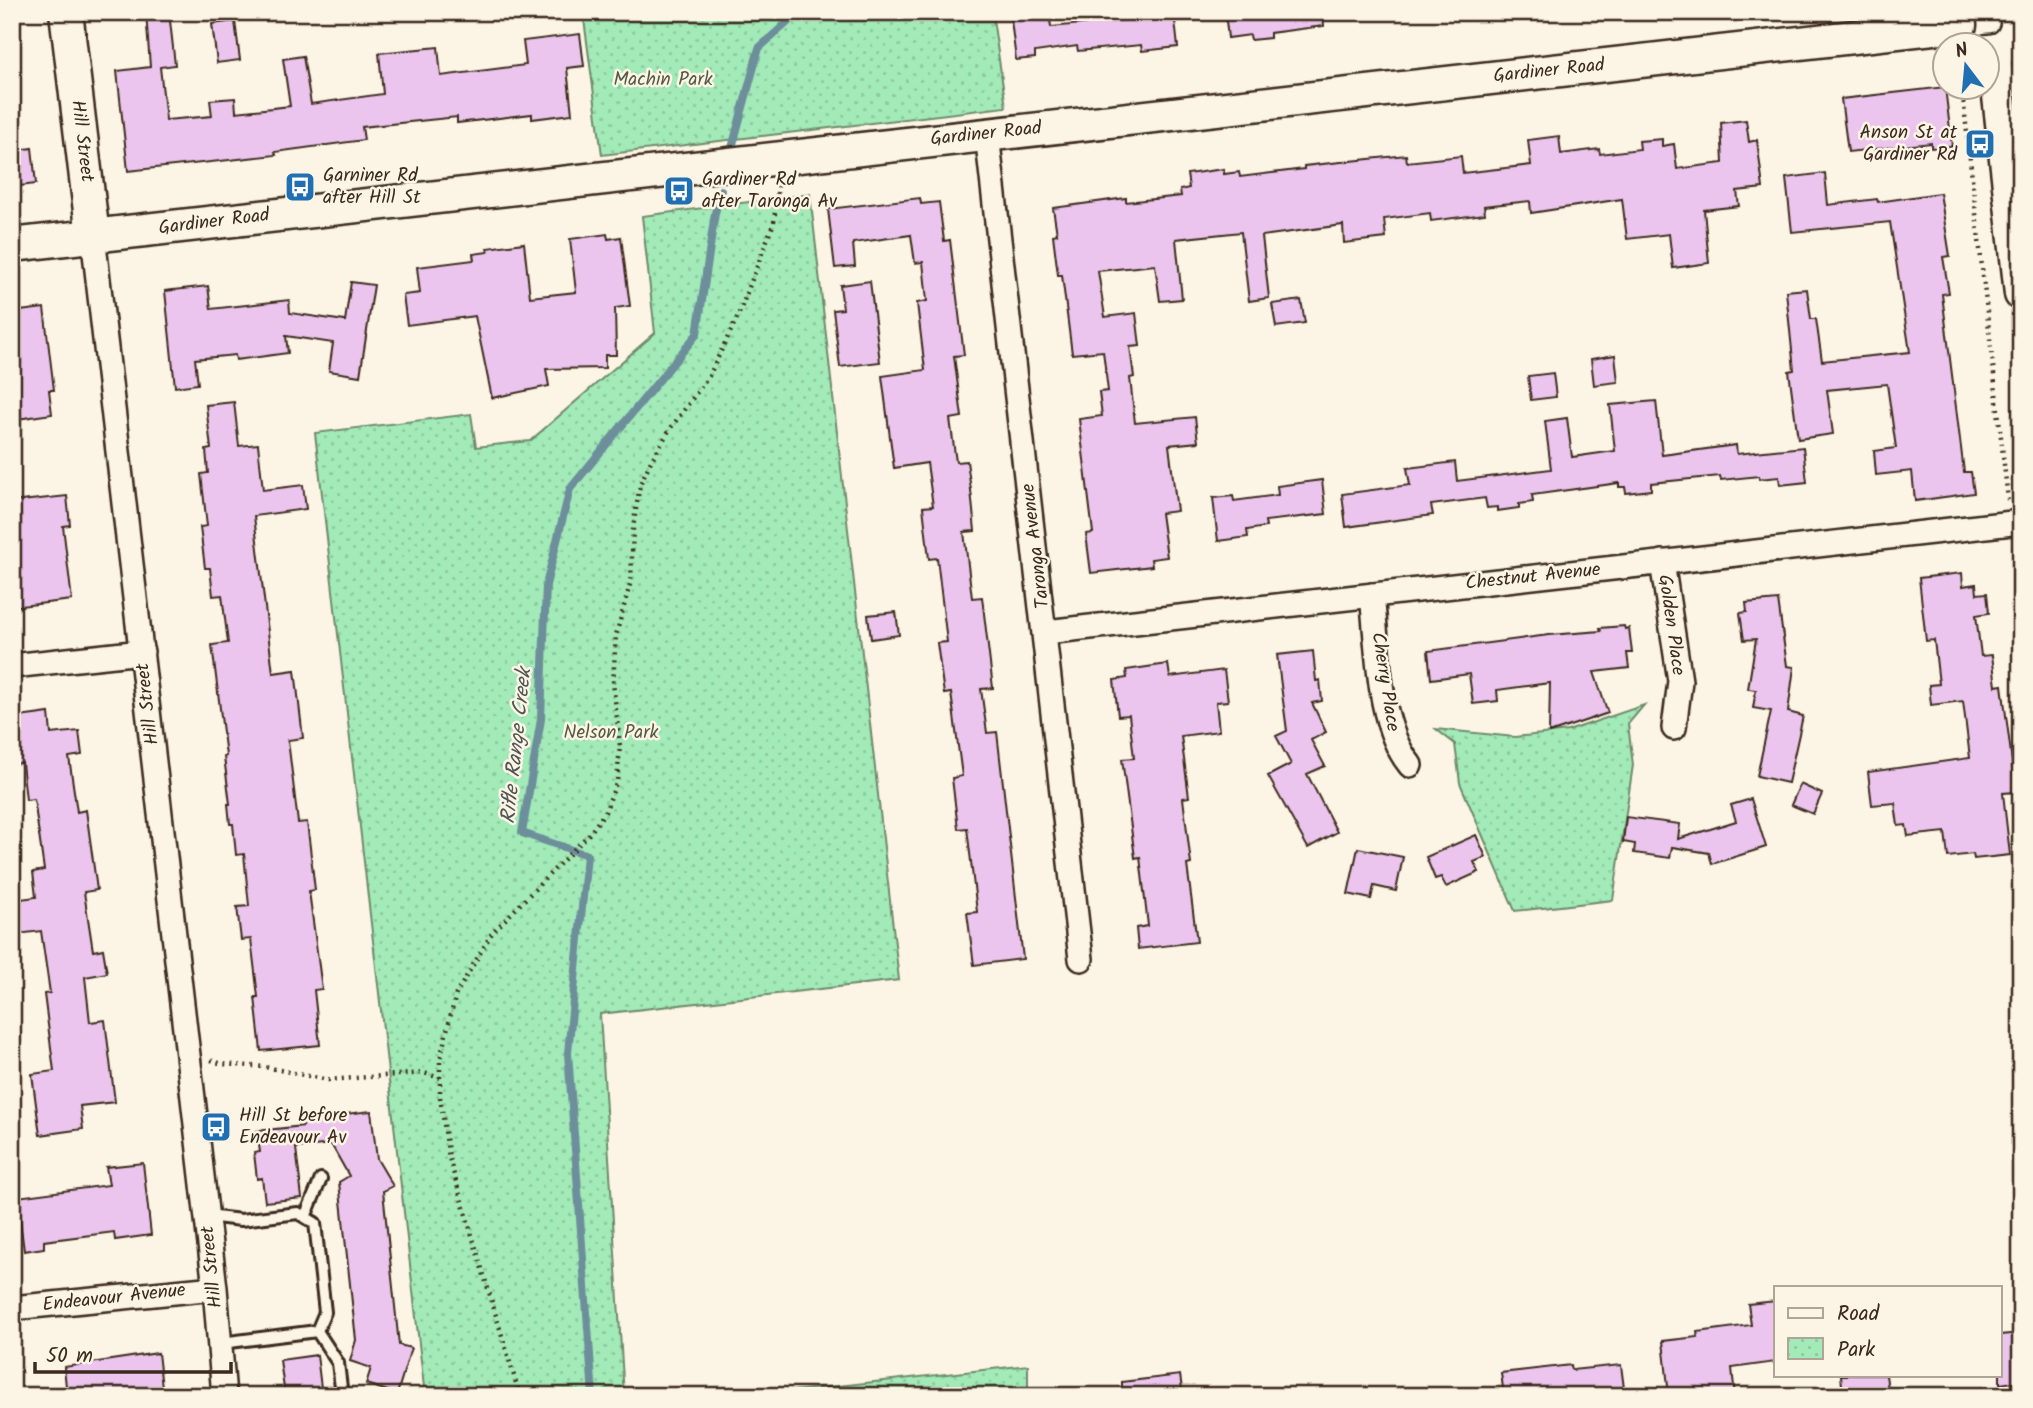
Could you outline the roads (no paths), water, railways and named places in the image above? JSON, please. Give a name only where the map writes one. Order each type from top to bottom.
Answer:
[{"type":"street","name":"Hill Street","points":[[66,12],[207,1216],[224,1396]]},
{"type":"street","points":[[2002,39],[2012,40],[2018,18]]},
{"type":"street","name":"Gardiner Road","points":[[12,245],[988,134],[1932,41]]},
{"type":"street","points":[[1987,102],[2021,294]]},
{"type":"street","name":"Taronga Avenue","points":[[988,134],[1082,959]]},
{"type":"street","name":"Chestnut Avenue","points":[[1046,632],[2016,523]]},
{"type":"street","name":"Golden Place","points":[[1662,562],[1680,681],[1674,728]]},
{"type":"street","name":"Cherry Place","points":[[1372,595],[1385,710],[1399,752],[1410,765]]},
{"type":"street","points":[[12,667],[142,652]]},
{"type":"street","name":"Endeavour Avenue","points":[[12,1308],[215,1288]]},
{"type":"lane","points":[[305,1217],[321,1178]]},
{"type":"lane","points":[[207,1216],[241,1220],[298,1213],[314,1223],[325,1312],[317,1331]]},
{"type":"lane","points":[[220,1343],[317,1331]]},
{"type":"lane","points":[[317,1331],[338,1363],[342,1396]]},
{"type":"waterway","name":"Rifle Range Creek","points":[[732,148],[759,48],[799,12]]},
{"type":"waterway","name":"Rifle Range Creek","points":[[593,1396],[568,1053],[587,855],[522,833],[541,719],[546,585],[570,489],[697,334],[715,213],[721,190]]},
{"type":"place","name":"Anson St at Gardiner Rd","points":[[1980,144]]},
{"type":"place","name":"Garniner Rd after Hill St","points":[[300,187]]},
{"type":"place","name":"Gardiner Rd after Taronga Av","points":[[679,191]]},
{"type":"place","name":"Hill St before Endeavour Av","points":[[216,1127]]},
{"type":"park label","name":"Machin Park","points":[[663,80]]},
{"type":"park label","name":"Nelson Park","points":[[611,733]]}]
